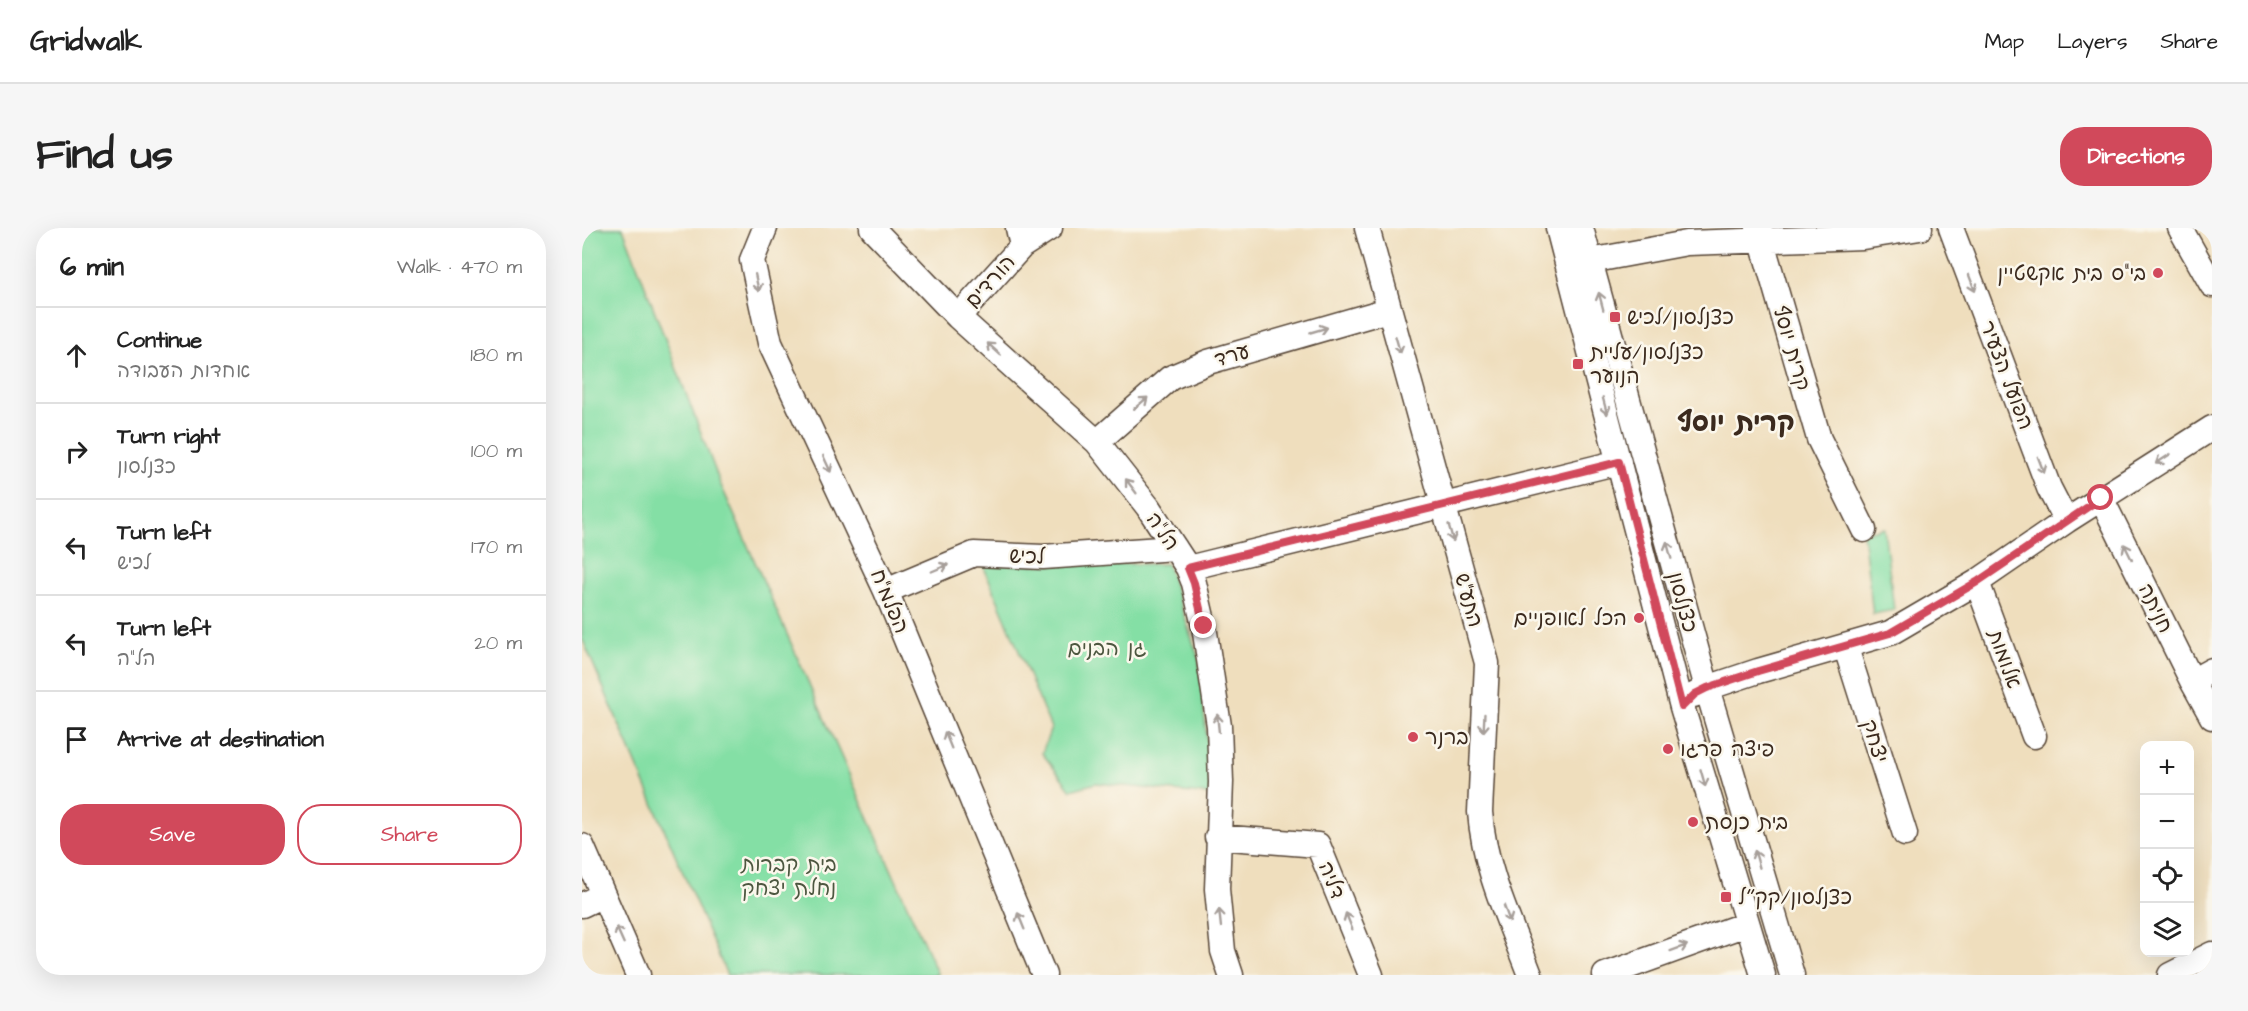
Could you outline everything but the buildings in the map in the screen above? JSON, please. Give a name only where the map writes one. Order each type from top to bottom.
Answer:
[{"type":"street","name":"הפלמ\"ח","points":[[765,228],[752,260],[770,342],[886,591],[1044,975]]},
{"type":"street","name":"הל\"ה","points":[[872,228],[958,317],[1097,441],[1148,507],[1188,568],[1204,626],[1219,726],[1221,782],[1217,837],[1219,910],[1223,951],[1231,975]]},
{"type":"street","name":"הורדים","points":[[958,317],[1020,237],[1050,228]]},
{"type":"street","name":"התע\"ש","points":[[1367,228],[1487,663],[1480,812],[1482,837],[1487,859],[1530,975]]},
{"type":"street","name":"כצנלסון","points":[[1558,228],[1682,707],[1763,975]]},
{"type":"street","name":"כצנלסון","points":[[1581,228],[1707,688],[1792,975]]},
{"type":"street","points":[[1564,252],[1575,260],[1590,261],[1687,243],[1759,234],[1863,237],[1920,228]]},
{"type":"street","name":"הפועל הצעיר","points":[[1952,228],[2049,488],[2066,521]]},
{"type":"street","points":[[2180,228],[2212,285]]},
{"type":"street","name":"קרית יוסף","points":[[1759,234],[1819,439],[1864,530]]},
{"type":"street","name":"ערד","points":[[1097,441],[1170,378],[1208,362],[1388,310]]},
{"type":"street","points":[[1682,707],[1695,694],[1707,688],[1890,633],[1977,582],[2101,498],[2212,428]]},
{"type":"street","points":[[1188,568],[1619,462]]},
{"type":"street","name":"חניתה","points":[[2101,498],[2202,676],[2212,717]]},
{"type":"street","name":"לכיש","points":[[886,591],[974,554],[1043,557],[1175,548]]},
{"type":"street","name":"אלומות","points":[[1977,582],[2034,736]]},
{"type":"street","points":[[1694,639],[1703,655],[1719,668],[1737,672],[1758,671]]},
{"type":"street","name":"יצחק","points":[[1846,648],[1905,834]]},
{"type":"street","name":"דליה","points":[[1217,837],[1318,845],[1371,975]]},
{"type":"street","points":[[582,846],[592,900],[638,975]]},
{"type":"street","points":[[1605,975],[1746,924]]},
{"type":"street","points":[[2170,975],[2212,954]]},
{"type":"green space","name":"בית קברות נחלת יצחק","points":[[582,228],[623,228],[720,483],[938,975],[727,975],[582,638]]},
{"type":"green space","points":[[1884,528],[1894,610],[1873,614],[1863,533]]},
{"type":"green space","name":"גן הבנים","points":[[1167,564],[1199,660],[1212,795],[1096,783],[1071,790],[1042,753],[1051,728],[983,565]]},
{"type":"place","name":"בי\"ס בית אקשטיין","points":[[2158,273]]},
{"type":"place","name":"כצנלסון/לכיש","points":[[1615,317]]},
{"type":"place","name":"כצנלסון/עליית הנוער","points":[[1578,364]]},
{"type":"place","name":"הכל לאופניים","points":[[1639,618]]},
{"type":"place","name":"ברנר","points":[[1413,737]]},
{"type":"place","name":"פיצה פרגו","points":[[1668,749]]},
{"type":"place","name":"בית כנסת","points":[[1693,822]]},
{"type":"place","name":"כצנלסון/קק״ל","points":[[1726,897]]},
{"type":"district","name":"קרית יוסף","points":[[1736,422]]},
{"type":"route","points":[[1204,626],[1188,568],[1619,462],[1682,707],[1695,694],[1707,688],[1890,633],[1977,582],[2101,498]]}]
